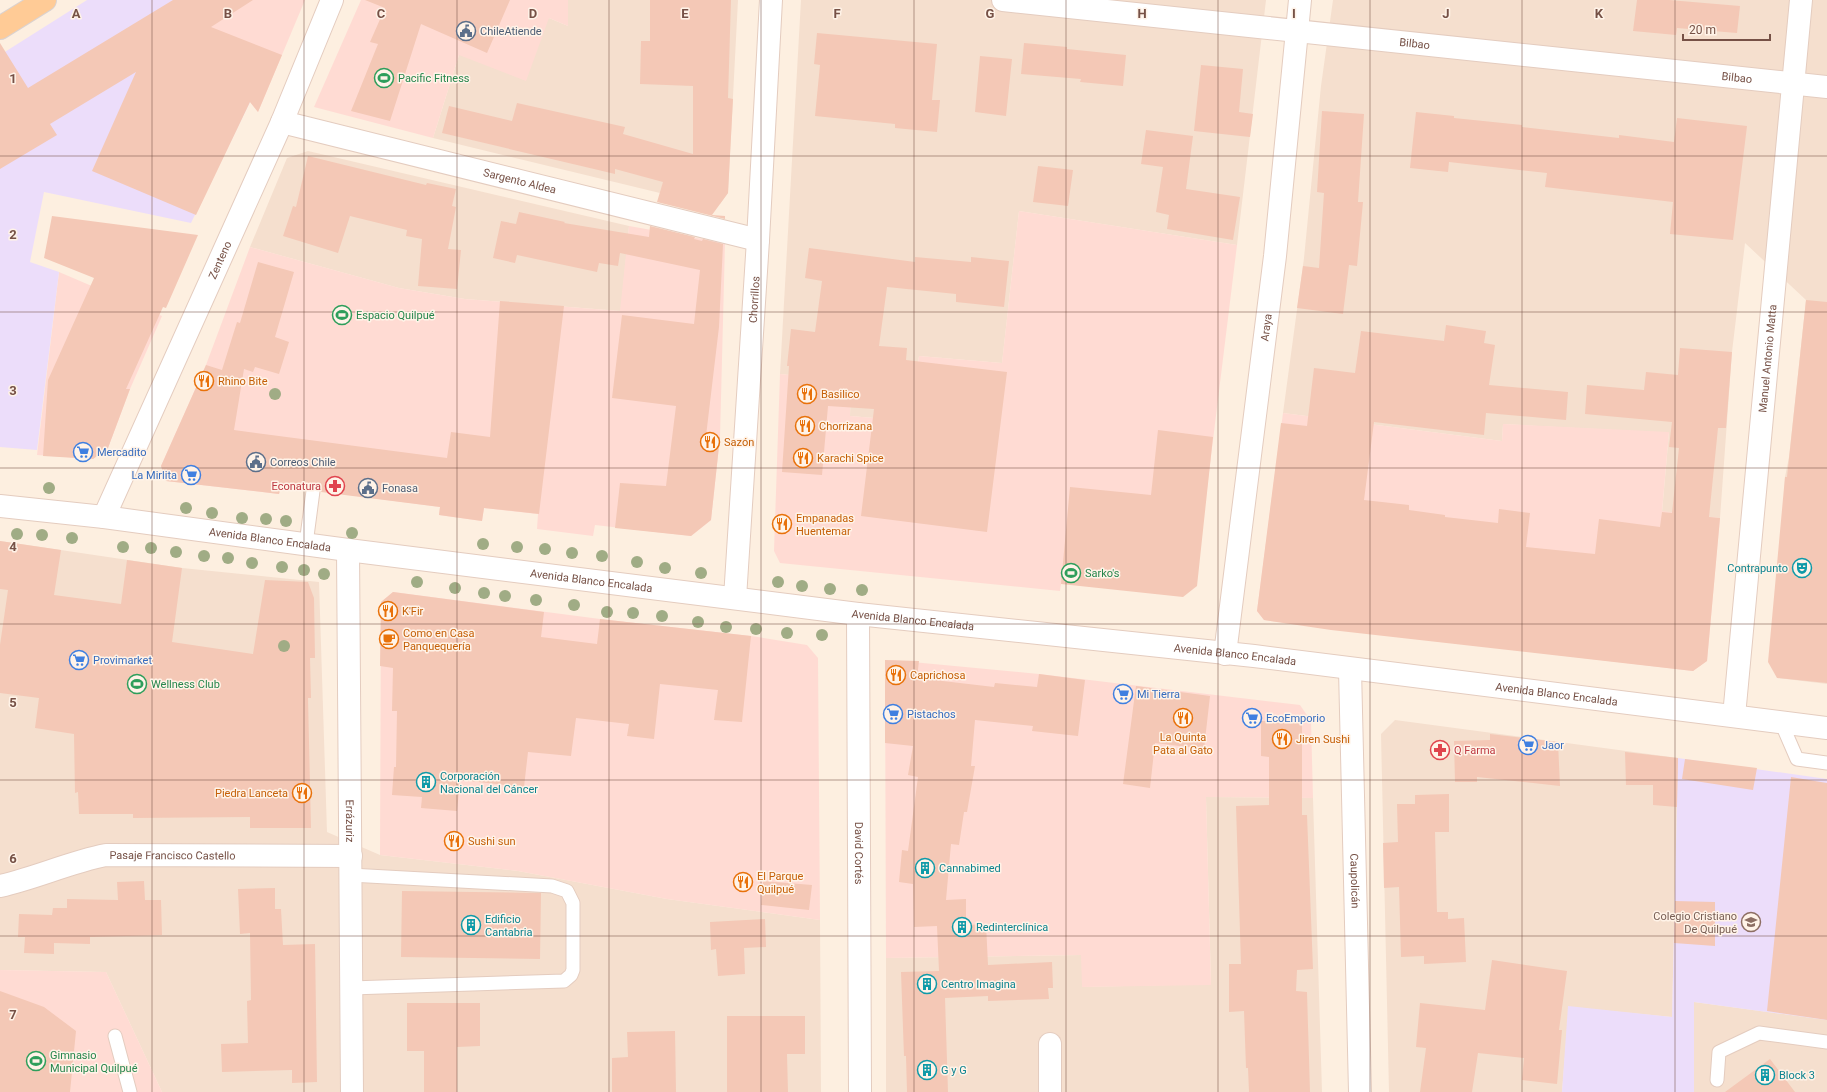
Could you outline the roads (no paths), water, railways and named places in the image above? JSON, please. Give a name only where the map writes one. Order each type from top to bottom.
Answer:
[{"type":"main road","points":[[0,28],[45,0]]},
{"type":"street","name":"Zenteno","points":[[104,517],[282,122],[332,0]]},
{"type":"street","name":"Chorrillos","points":[[734,598],[758,240],[771,0]]},
{"type":"street","name":"Bilbao","points":[[1003,0],[1827,87]]},
{"type":"street","name":"Araya","points":[[1225,654],[1275,256],[1300,0]]},
{"type":"street","name":"Manuel Antonio Matta","points":[[1734,716],[1801,0]]},
{"type":"street","name":"Sargento Aldea","points":[[282,122],[758,240]]},
{"type":"street","name":"Avenida Blanco Encalada","points":[[0,506],[104,517],[348,550],[858,614],[1225,654],[1827,728]]},
{"type":"street","name":"Errázuriz","points":[[348,550],[352,1092]]},
{"type":"street","name":"David Cortés","points":[[858,614],[860,1092]]},
{"type":"street","name":"Caupolicán","points":[[1350,669],[1360,1092]]},
{"type":"street","name":"Pasaje Francisco Castello","points":[[0,886],[25,880],[82,860],[106,855],[350,866]]},
{"type":"street","points":[[1050,1044],[1050,1092]]},
{"type":"lane","points":[[306,544],[313,491]]},
{"type":"lane","points":[[1781,722],[1797,759],[1827,763]]},
{"type":"lane","points":[[350,866],[382,876],[560,887],[570,896],[573,910],[573,970],[571,975],[564,981],[351,988]]},
{"type":"lane","points":[[1717,1080],[1719,1052],[1759,1033],[1827,1042]]},
{"type":"lane","points":[[115,1036],[130,1092]]},
{"type":"place","name":"ChileAtiende","points":[[466,31]]},
{"type":"place","name":"Pacific Fitness","points":[[384,78]]},
{"type":"place","name":"Espacio Quilpué","points":[[342,315]]},
{"type":"place","name":"Rhino Bite","points":[[204,381]]},
{"type":"place","name":"Basilico","points":[[807,394]]},
{"type":"place","name":"Chorrizana","points":[[805,426]]},
{"type":"place","name":"Sazón","points":[[710,442]]},
{"type":"place","name":"Mercadito","points":[[83,452]]},
{"type":"place","name":"Karachi Spice","points":[[803,458]]},
{"type":"place","name":"Correos Chile","points":[[256,462]]},
{"type":"place","name":"La Mirlita","points":[[191,475]]},
{"type":"place","name":"Econatura","points":[[335,486]]},
{"type":"place","name":"Fonasa","points":[[368,488]]},
{"type":"place","name":"Empanadas Huentemar","points":[[782,524]]},
{"type":"place","name":"Contrapunto","points":[[1802,568]]},
{"type":"place","name":"Sarko's","points":[[1071,573]]},
{"type":"place","name":"K'Fir","points":[[388,611]]},
{"type":"place","name":"Como en Casa Panquequería","points":[[389,639]]},
{"type":"place","name":"Provimarket","points":[[79,660]]},
{"type":"place","name":"Caprichosa","points":[[896,675]]},
{"type":"place","name":"Wellness Club","points":[[137,684]]},
{"type":"place","name":"Mi Tierra","points":[[1123,694]]},
{"type":"place","name":"Pistachos","points":[[893,714]]},
{"type":"place","name":"La Quinta Pata al Gato","points":[[1183,718]]},
{"type":"place","name":"EcoEmporio","points":[[1252,718]]},
{"type":"place","name":"Jiren Sushi","points":[[1282,739]]},
{"type":"place","name":"Jaor","points":[[1528,745]]},
{"type":"place","name":"Q Farma","points":[[1440,750]]},
{"type":"place","name":"Corporación Nacional del Cáncer","points":[[426,782]]},
{"type":"place","name":"Piedra Lanceta","points":[[302,793]]},
{"type":"place","name":"Sushi sun","points":[[454,841]]},
{"type":"place","name":"Cannabimed","points":[[925,868]]},
{"type":"place","name":"El Parque Quilpué","points":[[743,882]]},
{"type":"place","name":"Colegio Cristiano De Quilpué","points":[[1751,922]]},
{"type":"place","name":"Edificio Cantabria","points":[[471,925]]},
{"type":"place","name":"Redinterclínica","points":[[962,927]]},
{"type":"place","name":"Centro Imagina","points":[[927,984]]},
{"type":"place","name":"Gimnasio Municipal Quilpué","points":[[36,1061]]},
{"type":"place","name":"G y G","points":[[927,1070]]},
{"type":"place","name":"Block 3","points":[[1765,1075]]}]
